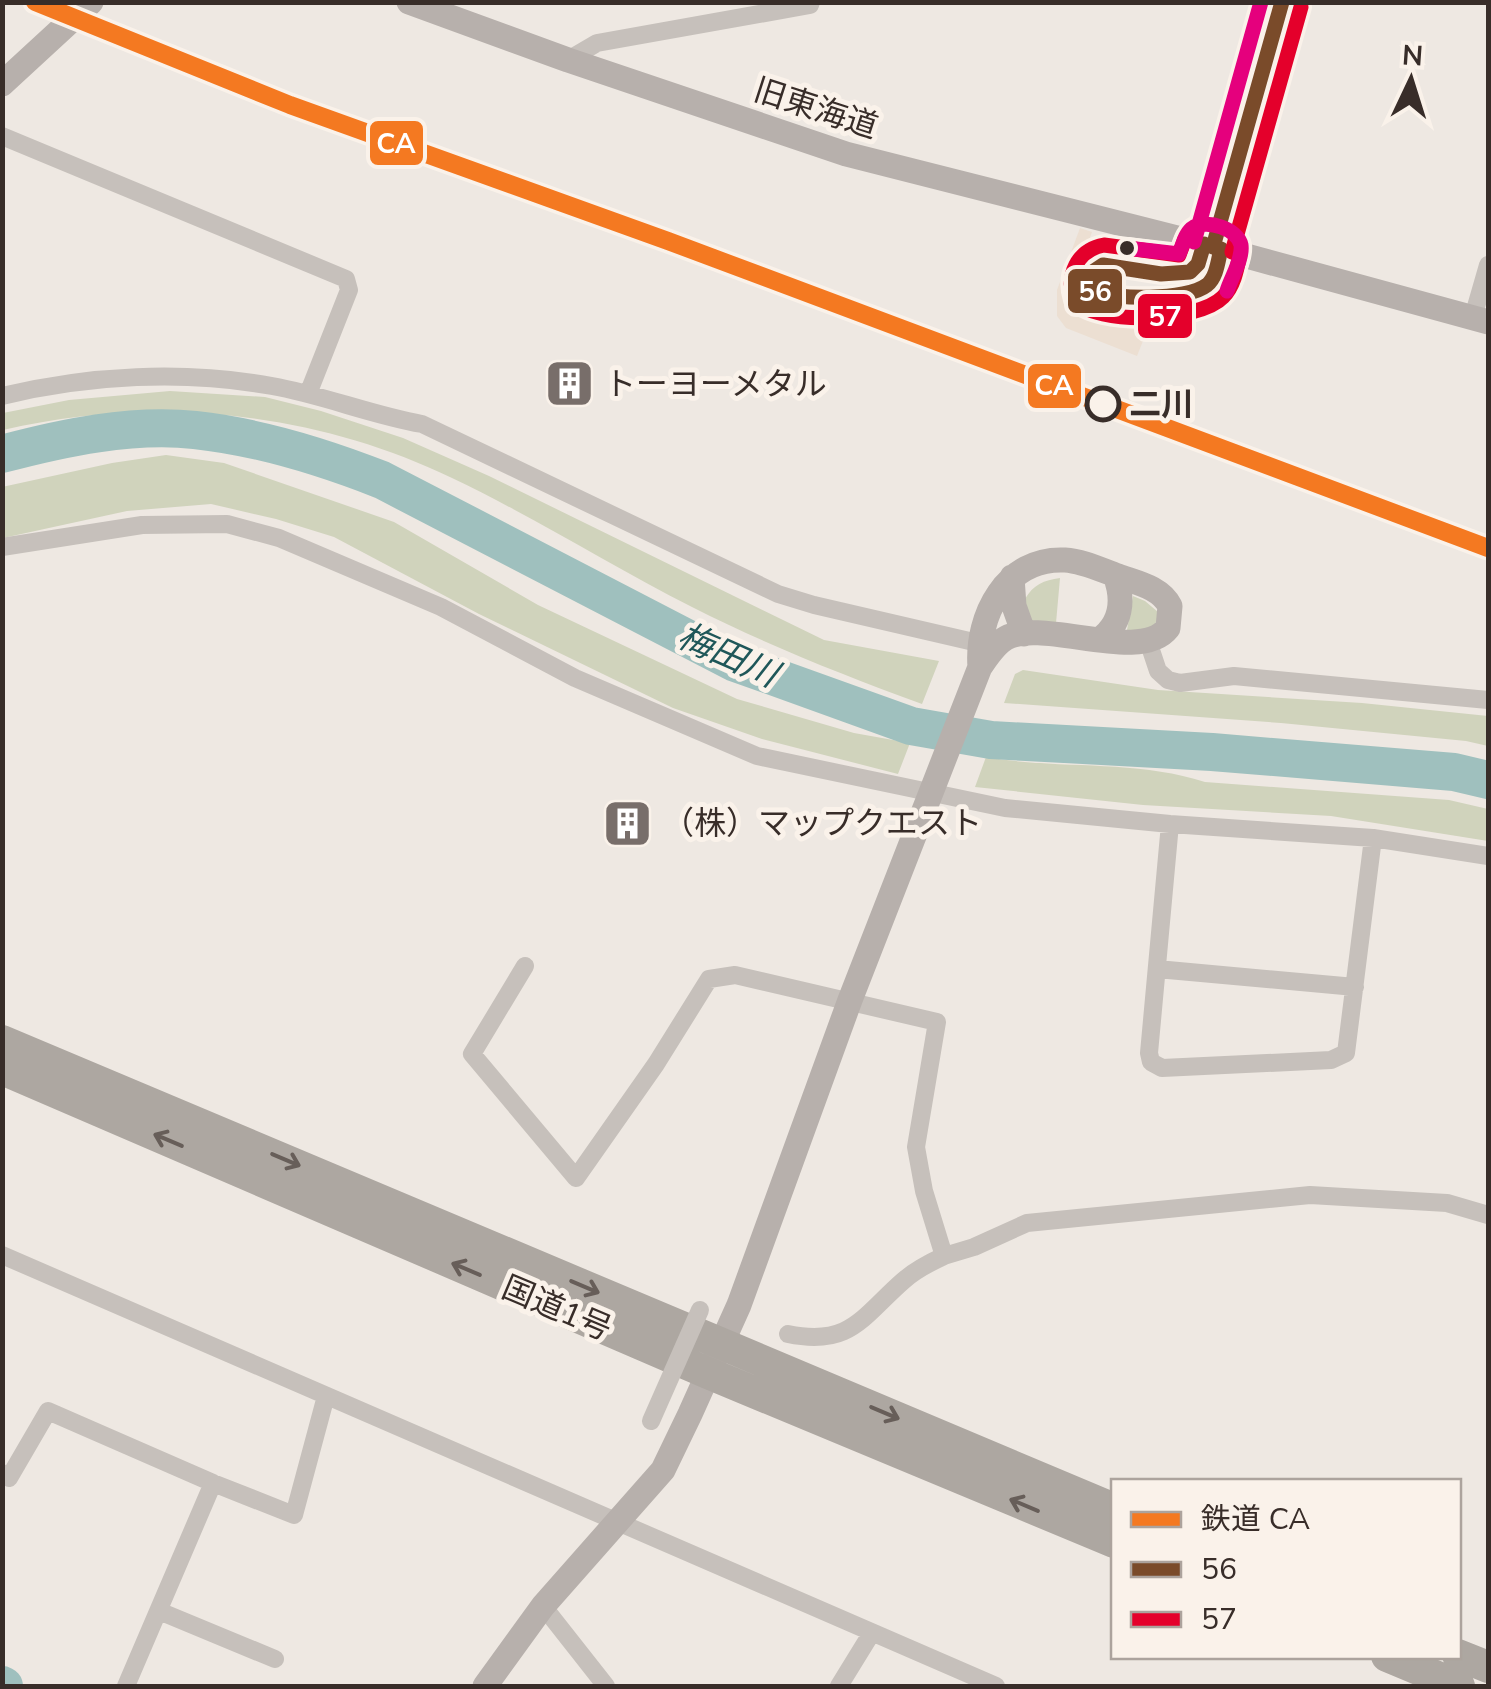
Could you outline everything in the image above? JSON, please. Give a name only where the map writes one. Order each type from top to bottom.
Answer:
[{"type":"highway","name":"国道1号","points":[[2,1041],[1111,1541]]},
{"type":"highway","name":"国道1号","points":[[2,1069],[715,1359],[1111,1508]]},
{"type":"highway","points":[[1461,1655],[1488,1667]]},
{"type":"highway","points":[[1395,1659],[1459,1686]]},
{"type":"street","points":[[2,84],[91,2]]},
{"type":"street","name":"旧東海道","points":[[409,2],[846,154],[1481,319]]},
{"type":"street","points":[[568,60],[597,42],[810,6],[811,2]]},
{"type":"street","points":[[1213,247],[1188,274],[1103,265],[1094,272],[1091,290],[1097,295],[1123,299],[1201,288],[1211,280],[1213,247],[1282,2]]},
{"type":"street","points":[[2,136],[346,279],[349,290],[308,394]]},
{"type":"street","points":[[1481,319],[1488,265]]},
{"type":"street","points":[[2,396],[144,377],[199,376],[308,394],[422,424],[791,599],[979,655]]},
{"type":"street","points":[[2,547],[142,525],[227,524],[280,538],[440,607],[575,678],[757,756],[933,788],[1005,808],[1373,838],[1488,856]]},
{"type":"street","points":[[485,1686],[542,1606],[663,1470],[715,1359],[803,1136],[850,1000],[933,788],[997,594],[1012,577],[1037,564],[1065,560],[1156,590],[1168,600],[1172,615],[1160,637],[1148,641],[1024,634],[1001,640],[979,655]]},
{"type":"street","points":[[1100,640],[1120,612],[1115,575]]},
{"type":"street","points":[[1012,577],[1014,606],[1024,634]]},
{"type":"street","points":[[1148,641],[1158,671],[1168,680],[1180,683],[1234,676],[1488,700]]},
{"type":"street","points":[[1170,824],[1149,1058],[1162,1068],[1342,1057],[1349,1048],[1373,838]]},
{"type":"street","points":[[525,966],[472,1054],[576,1178],[656,1064],[709,979],[735,975],[938,1022],[916,1147],[924,1191],[944,1256]]},
{"type":"street","points":[[1157,970],[1356,986]]},
{"type":"street","points":[[788,1334],[822,1338],[851,1330],[904,1280],[944,1256],[1027,1223],[1310,1195],[1447,1203],[1488,1215]]},
{"type":"street","points":[[2,1255],[996,1686]]},
{"type":"street","points":[[652,1420],[700,1310]]},
{"type":"street","points":[[2,1473],[8,1478],[48,1411],[294,1515],[326,1396]]},
{"type":"street","points":[[126,1686],[214,1483]]},
{"type":"street","points":[[542,1606],[606,1686]]},
{"type":"street","points":[[159,1611],[275,1659]]},
{"type":"street","points":[[838,1686],[871,1634]]},
{"type":"green space","points":[[170,391],[265,397],[403,438],[824,640],[939,661],[922,704],[720,621],[452,478],[345,437],[289,424],[174,412],[59,419],[3,430],[3,413],[69,400]]},
{"type":"green space","points":[[166,455],[224,463],[394,522],[538,605],[737,699],[854,733],[910,743],[898,774],[762,739],[673,708],[479,614],[334,537],[276,519],[211,504],[127,511],[3,538],[2,487]]},
{"type":"green space","points":[[1060,578],[1056,623],[1038,625],[1029,619],[1025,599],[1040,584]]},
{"type":"green space","points":[[1133,596],[1158,612],[1151,630],[1127,630]]},
{"type":"green space","points":[[1023,670],[1158,690],[1362,703],[1488,716],[1488,746],[1281,723],[1004,703],[1015,674]]},
{"type":"green space","points":[[986,757],[1151,770],[1205,782],[1449,800],[1488,809],[1488,841],[1331,816],[1143,805],[975,787]]},
{"type":"shaded area","points":[[1080,228],[1092,232],[1073,286],[1073,297],[1079,306],[1090,311],[1123,315],[1141,308],[1154,313],[1137,356],[1066,328],[1057,316],[1057,290]]},
{"type":"shaded area","points":[[1105,234],[1184,255],[1181,266],[1157,266],[1150,258],[1102,245]]},
{"type":"waterway","name":"梅田川","points":[[2,454],[97,433],[171,428],[243,437],[313,455],[382,480],[733,662],[911,726],[991,740],[1212,752],[1454,772],[1488,780]]},
{"type":"rail line","name":"CA","points":[[35,2],[290,105],[668,241],[1488,548]]},
{"type":"transit line","points":[[1194,242],[1261,2]]},
{"type":"transit line","name":"56","points":[[1213,247],[1282,2]]},
{"type":"transit line","name":"57","points":[[1232,252],[1301,7]]},
{"type":"transit line","points":[[1127,248],[1179,254],[1186,235],[1194,227],[1221,227],[1234,234],[1241,245],[1239,262],[1227,291]]},
{"type":"transit line","name":"57","points":[[1185,239],[1179,255],[1104,245],[1087,252],[1073,273],[1074,300],[1103,314],[1124,317],[1193,312],[1227,293],[1240,254]]},
{"type":"transit line","name":"56","points":[[1204,244],[1198,264],[1190,272],[1161,274],[1103,265],[1094,271],[1091,290],[1116,296],[1150,297],[1197,290],[1213,278],[1221,249]]},
{"type":"place","name":"トーヨーメタル","points":[[569,384]]},
{"type":"place","name":"二川","points":[[1103,404]]},
{"type":"place","name":"（株）マップクエスト","points":[[627,823]]}]
